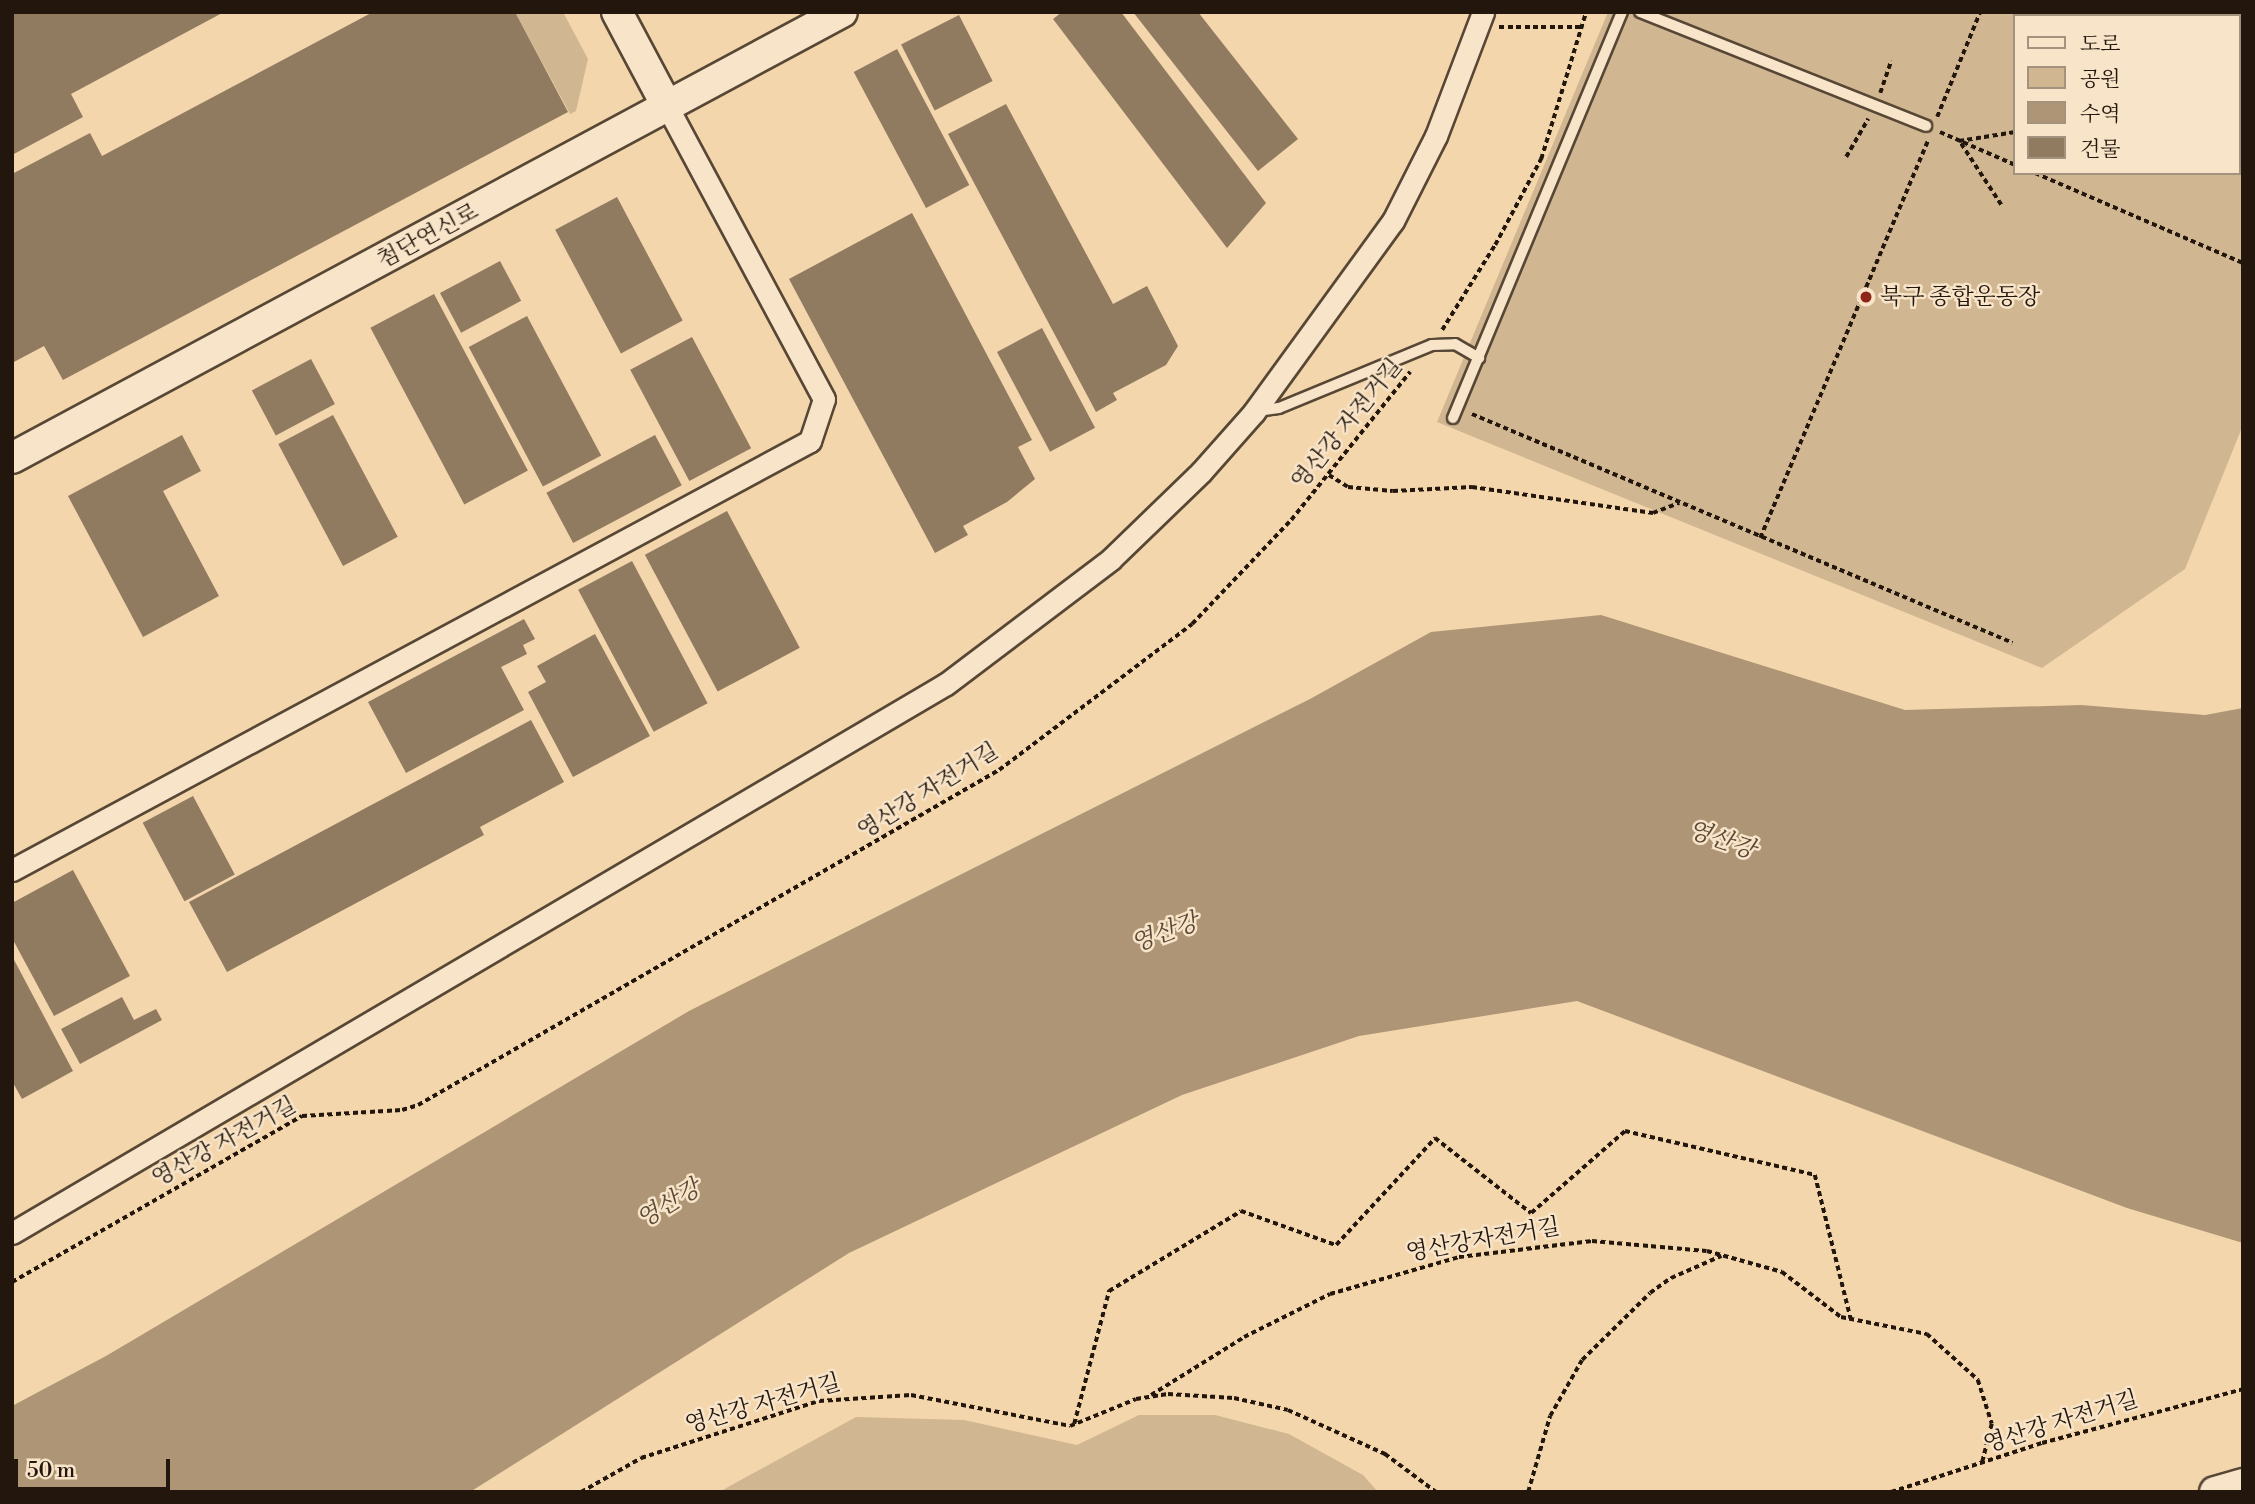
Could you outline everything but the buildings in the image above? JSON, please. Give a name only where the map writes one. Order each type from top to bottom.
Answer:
[{"type":"street","points":[[12,870],[810,441],[824,399],[617,12]]},
{"type":"street","name":"첨단연신로","points":[[12,458],[668,108],[842,12]]},
{"type":"street","points":[[12,1233],[946,684],[1111,559],[1201,472],[1254,412],[1393,221],[1436,136],[1480,19]]},
{"type":"street","points":[[2215,1492],[2243,1484]]},
{"type":"lane","points":[[1455,413],[1622,12]]},
{"type":"lane","points":[[1640,12],[1929,128]]},
{"type":"lane","points":[[1254,412],[1279,408],[1432,345],[1455,344],[1479,358]]},
{"type":"path","name":"영산강 자전거길","points":[[12,1282],[302,1116],[402,1110],[418,1105],[999,770],[1192,624],[1329,475],[1432,345],[1496,245],[1541,159],[1586,12]]},
{"type":"path","points":[[1760,538],[1929,128],[1980,12]]},
{"type":"path","points":[[1480,19],[1581,27]]},
{"type":"path","points":[[1929,128],[2014,165]]},
{"type":"path","points":[[1959,141],[2014,132]]},
{"type":"path","points":[[1959,141],[2001,205]]},
{"type":"path","points":[[2040,175],[2243,263]]},
{"type":"path","points":[[1455,413],[2012,642]]},
{"type":"path","points":[[1329,475],[1348,487],[1394,491],[1472,487],[1653,513],[1679,503]]},
{"type":"path","points":[[1074,1424],[1109,1291],[1241,1211],[1336,1245],[1435,1138],[1531,1213],[1625,1131],[1815,1175],[1852,1319]]},
{"type":"path","name":"영산강자전거길","points":[[1152,1395],[1294,1310],[1412,1267],[1508,1248],[1592,1241],[1723,1255],[1782,1272],[1841,1317],[1927,1334],[1978,1380],[1992,1423],[1982,1464]]},
{"type":"path","points":[[1528,1492],[1550,1416],[1582,1360],[1629,1311],[1671,1278],[1723,1255]]},
{"type":"path","name":"영산강 자전거길","points":[[1891,1492],[2042,1443],[2243,1389]]},
{"type":"path","name":"영산강 자전거길","points":[[581,1492],[641,1458],[819,1401],[863,1395],[911,1395],[1052,1426],[1074,1424],[1152,1395],[1234,1398],[1288,1410],[1385,1454],[1436,1492]]},
{"type":"green space","points":[[563,12],[588,59],[576,111],[570,114],[516,14]]},
{"type":"green space","name":"북구 종합운동장","points":[[1608,12],[2243,12],[2243,425],[2185,569],[2042,668],[1437,422]]},
{"type":"green space","points":[[1139,1415],[1215,1415],[1289,1434],[1363,1475],[1378,1492],[719,1492],[856,1417],[964,1420],[1077,1445]]},
{"type":"water","name":"영산강","points":[[1601,615],[1905,710],[2081,705],[2205,715],[2243,708],[2243,1243],[2127,1208],[1577,1001],[1359,1036],[1182,1095],[849,1253],[470,1492],[12,1492],[12,1406],[106,1356],[689,1011],[1310,699],[1431,632]]},
{"type":"place","name":"북구 종합운동장","points":[[1866,297]]}]
